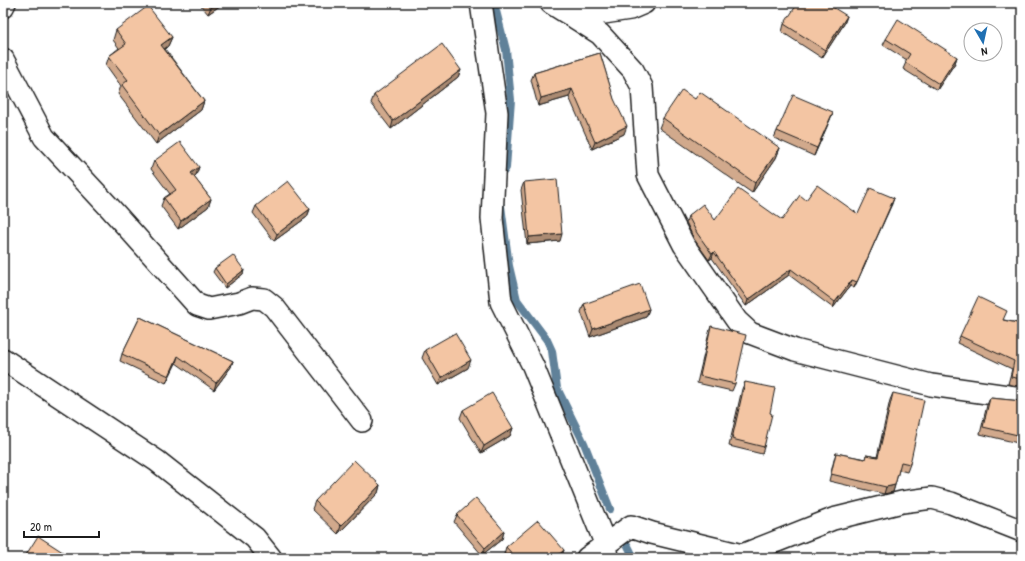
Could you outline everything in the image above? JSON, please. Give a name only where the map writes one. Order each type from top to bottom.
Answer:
[{"type":"street","points":[[3,7],[5,3]]},
{"type":"street","points":[[481,3],[497,113],[492,218],[501,302],[533,366],[606,551]]},
{"type":"street","points":[[559,8],[604,13],[630,9],[644,3]]},
{"type":"street","points":[[559,8],[600,34],[636,76],[642,87],[648,175],[684,245],[737,321],[750,333],[795,350],[931,385],[1022,398]]},
{"type":"street","points":[[3,59],[44,137],[197,305],[208,309],[239,303],[252,298],[264,299],[274,307],[362,421]]},
{"type":"street","points":[[3,359],[157,462],[255,538],[271,558]]},
{"type":"street","points":[[587,558],[606,551],[631,526],[744,557],[833,519],[902,502],[932,498],[951,503],[1022,531]]},
{"type":"building","points":[[208,3],[216,3],[211,7]]},
{"type":"building","points":[[798,3],[826,3],[847,16],[825,50],[784,24]]},
{"type":"building","points":[[148,6],[172,37],[161,45],[204,101],[159,135],[122,85],[128,80],[109,56],[126,44],[116,30]]},
{"type":"building","points":[[898,19],[957,57],[939,84],[905,62],[910,54],[886,39]]},
{"type":"building","points":[[442,44],[461,70],[393,121],[374,95]]},
{"type":"building","points":[[600,53],[614,99],[627,126],[595,142],[572,89],[541,98],[534,73]]},
{"type":"building","points":[[682,90],[695,99],[700,92],[780,148],[755,183],[663,118]]},
{"type":"building","points":[[793,95],[833,112],[817,148],[777,131]]},
{"type":"building","points":[[180,142],[199,167],[191,173],[211,199],[181,221],[164,198],[176,190],[154,161]]},
{"type":"building","points":[[557,179],[562,234],[529,237],[524,182]]},
{"type":"building","points":[[288,181],[310,209],[277,234],[256,206]]},
{"type":"building","points":[[817,185],[858,214],[870,188],[894,198],[857,282],[852,280],[835,302],[791,269],[748,300],[714,252],[712,254],[697,233],[688,216],[703,204],[715,220],[738,189],[782,220],[800,195],[806,200]]},
{"type":"building","points":[[233,255],[244,270],[226,284],[215,268]]},
{"type":"building","points":[[640,284],[649,309],[593,329],[584,304]]},
{"type":"building","points":[[978,297],[1007,311],[1003,320],[1022,324],[1022,379],[1011,377],[1014,361],[960,336]]},
{"type":"building","points":[[140,317],[233,361],[216,383],[178,356],[169,376],[122,354]]},
{"type":"building","points":[[711,326],[746,335],[735,384],[700,376]]},
{"type":"building","points":[[455,333],[471,360],[441,378],[425,350]]},
{"type":"building","points":[[745,382],[775,388],[770,413],[772,414],[764,447],[732,439]]},
{"type":"building","points":[[492,393],[513,428],[484,446],[463,410]]},
{"type":"building","points":[[893,393],[924,400],[910,464],[901,462],[895,485],[886,487],[831,474],[836,453],[865,459],[866,455],[878,457]]},
{"type":"building","points":[[990,398],[1022,401],[1022,436],[983,427]]},
{"type":"building","points":[[354,460],[380,485],[341,526],[315,501]]},
{"type":"building","points":[[3,496],[7,499],[3,503]]},
{"type":"building","points":[[476,498],[504,531],[485,548],[457,515]]},
{"type":"building","points":[[538,520],[564,550],[555,558],[516,558],[506,547]]},
{"type":"building","points":[[38,536],[72,558],[24,558]]},
{"type":"waterway","points":[[494,3],[506,50],[511,100],[506,168],[499,178]]},
{"type":"waterway","points":[[501,206],[509,266],[517,300],[547,340],[552,351],[557,388],[584,443],[610,509]]},
{"type":"waterway","points":[[628,546],[634,558]]}]
